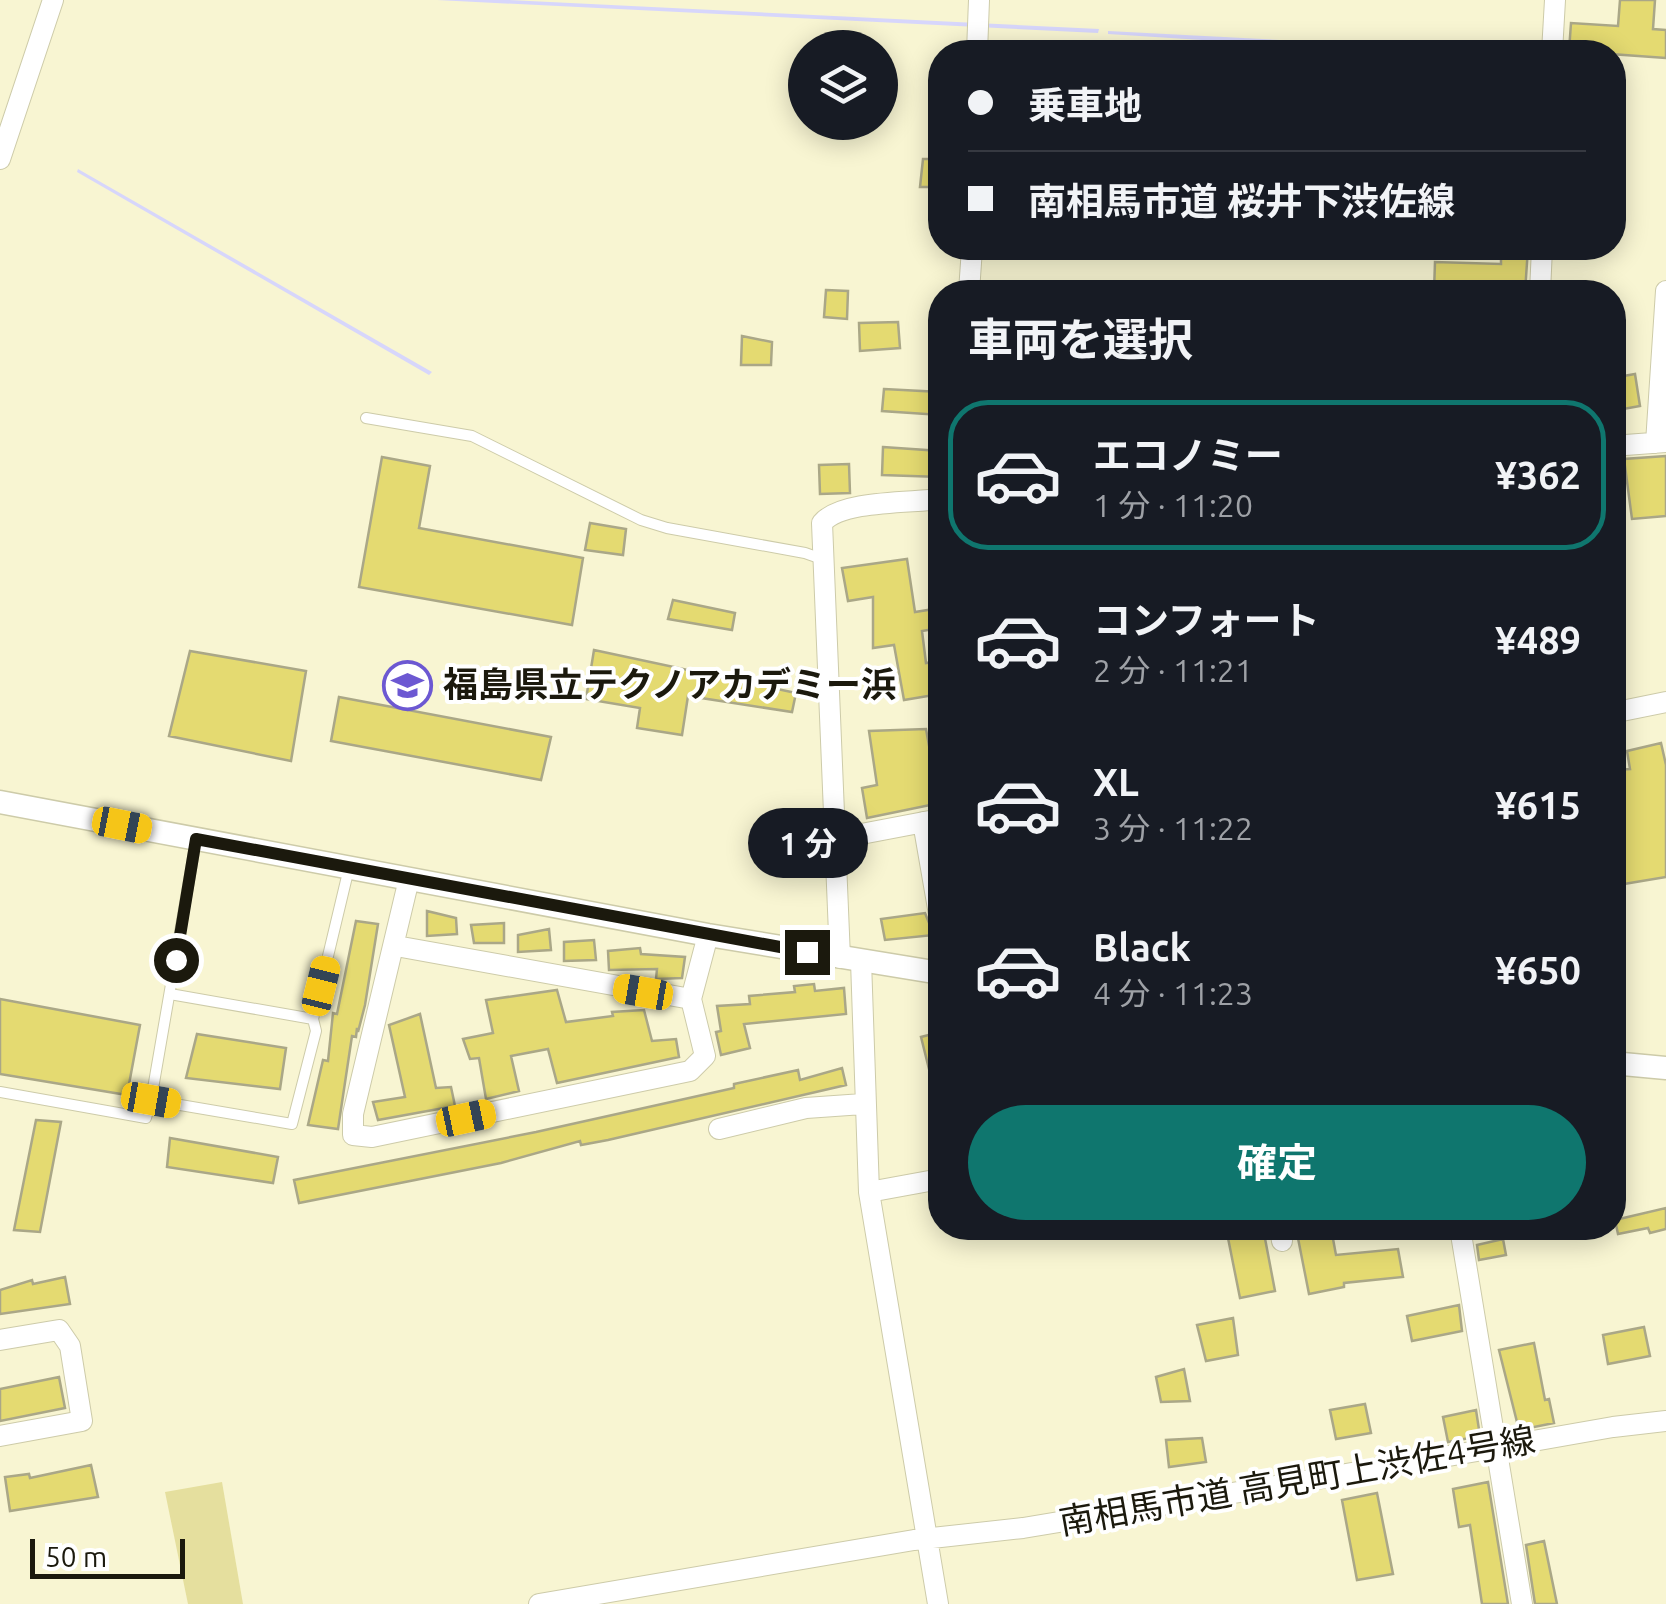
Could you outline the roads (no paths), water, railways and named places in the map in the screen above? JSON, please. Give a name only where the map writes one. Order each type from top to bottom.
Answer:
[{"type":"street","points":[[0,159],[53,0]]},
{"type":"street","points":[[977,40],[979,0]]},
{"type":"street","points":[[1553,40],[1555,0]]},
{"type":"street","points":[[1626,445],[1661,443],[1666,290]]},
{"type":"street","points":[[928,500],[848,509],[828,516],[822,523],[822,559],[835,839],[850,959],[868,1192],[938,1604]]},
{"type":"street","points":[[1626,710],[1666,702]]},
{"type":"street","points":[[0,802],[708,935],[928,971]]},
{"type":"street","points":[[835,839],[928,822]]},
{"type":"street","points":[[409,880],[353,1114],[353,1135],[372,1137],[690,1071],[705,1056],[691,999],[708,935]]},
{"type":"street","points":[[396,946],[691,999]]},
{"type":"street","points":[[1626,1064],[1666,1068]]},
{"type":"street","points":[[719,1129],[806,1108],[863,1104]]},
{"type":"street","points":[[868,1192],[928,1181]]},
{"type":"street","points":[[1462,1240],[1522,1604]]},
{"type":"street","points":[[0,1340],[58,1330],[70,1346],[82,1422],[0,1436]]},
{"type":"street","name":"南相馬市道 高見町上渋佐4号線","points":[[540,1604],[1666,1421]]},
{"type":"lane","points":[[366,418],[472,436],[641,520],[822,559]]},
{"type":"lane","points":[[0,1092],[146,1118],[196,839]]},
{"type":"lane","points":[[151,1100],[292,1124],[350,868]]},
{"type":"lane","points":[[170,994],[313,1019]]},
{"type":"water","points":[[437,0],[509,0],[1099,29],[1098,33]]},
{"type":"water","points":[[1108,31],[1281,40],[1208,40]]},
{"type":"water","points":[[78,169],[432,372],[429,375],[77,172]]},
{"type":"place","name":"福島県立テクノアカデミー浜","points":[[408,685]]}]
